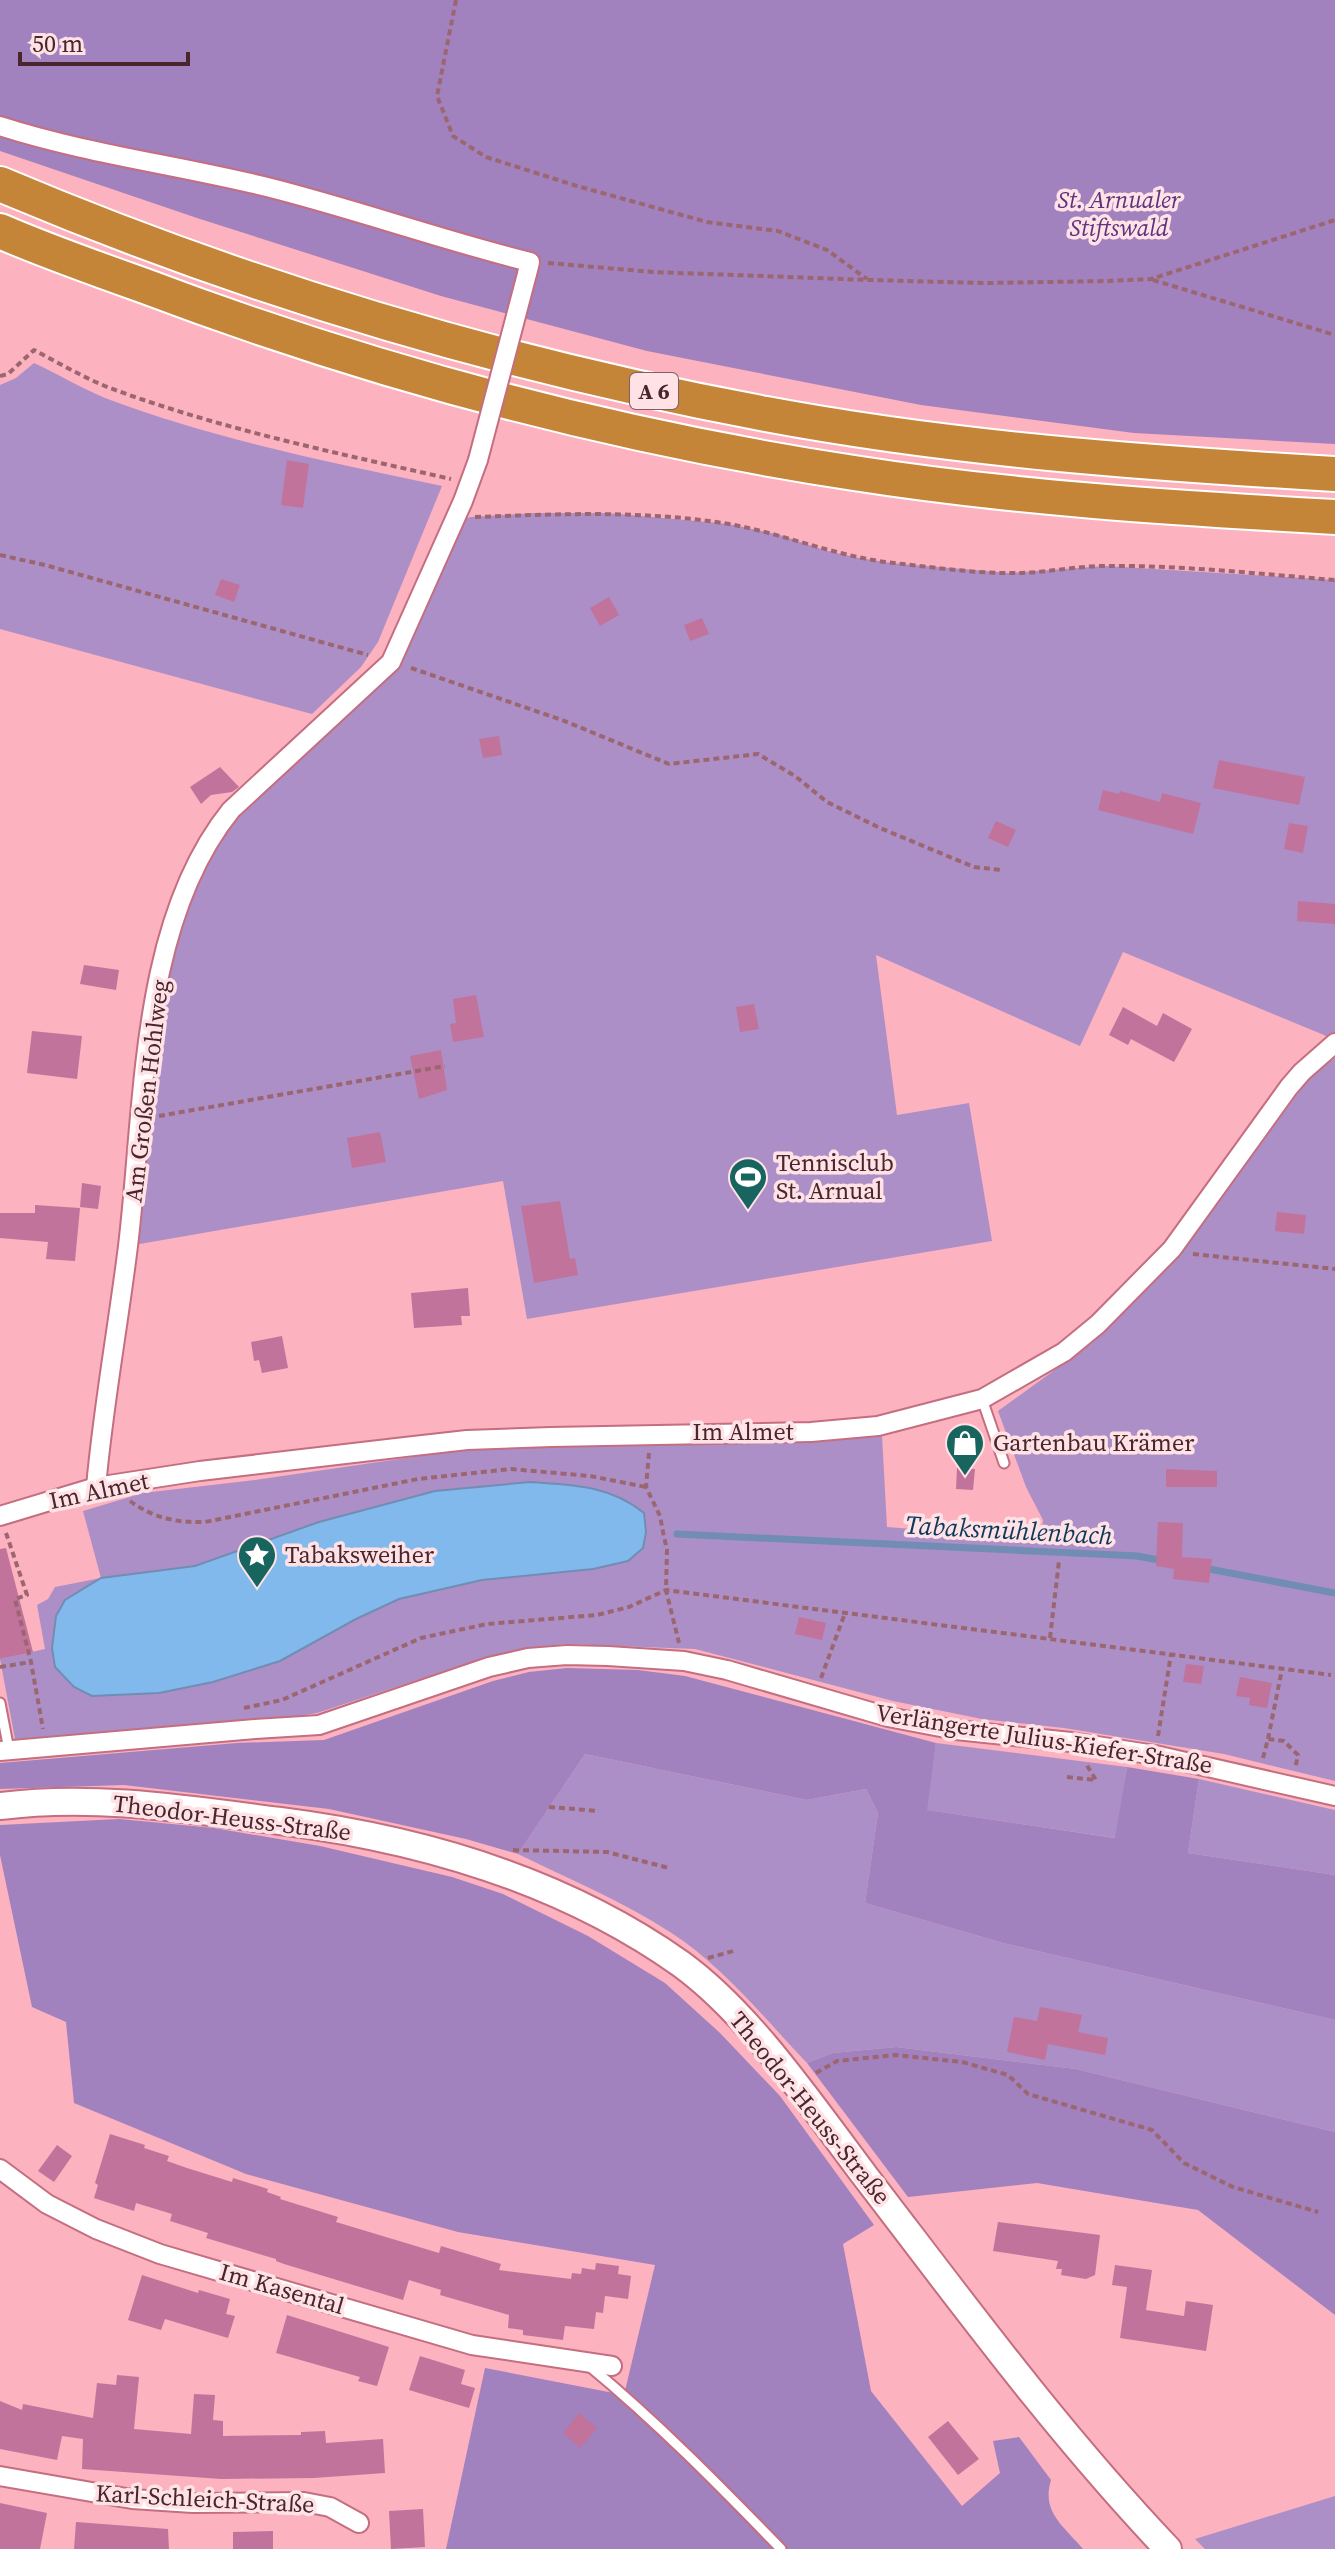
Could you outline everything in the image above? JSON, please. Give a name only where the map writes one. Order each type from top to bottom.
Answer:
[{"type":"highway","name":"A 6","points":[[0,184],[201,262],[322,304],[435,338],[671,395],[858,429],[996,448],[1211,467],[1335,474]]},
{"type":"highway","name":"A 6","points":[[0,231],[196,306],[313,346],[481,395],[661,437],[816,467],[967,487],[1196,509],[1335,517]]},
{"type":"street","points":[[0,126],[59,144],[287,192],[476,249],[528,268]]},
{"type":"street","name":"Am Großen Hohlweg","points":[[96,1487],[128,1246],[154,1006],[182,893],[210,836],[231,810],[391,662],[478,460],[528,268]]},
{"type":"street","name":"Im Almet","points":[[2,1516],[96,1487],[200,1471],[467,1440],[649,1433],[811,1432],[878,1426],[982,1399],[1064,1352],[1098,1324],[1172,1249],[1289,1087],[1335,1043]]},
{"type":"street","name":"Verlängerte Julius-Kiefer-Straße","points":[[5,1751],[319,1725],[489,1667],[528,1658],[594,1656],[684,1661],[727,1670],[888,1717],[956,1730],[1071,1742],[1155,1755],[1335,1796]]},
{"type":"street","name":"Theodor-Heuss-Straße","points":[[0,1806],[123,1801],[323,1827],[393,1841],[459,1858],[558,1895],[599,1913],[673,1959],[724,2001],[797,2084],[1003,2359],[1107,2485],[1168,2549]]},
{"type":"street","name":"Im Kasental","points":[[0,2169],[47,2204],[96,2229],[160,2254],[472,2345],[612,2366]]},
{"type":"street","name":"Karl-Schleich-Straße","points":[[0,2476],[132,2499],[193,2503],[304,2502],[330,2507],[359,2523]]},
{"type":"lane","points":[[982,1399],[1004,1463]]},
{"type":"lane","points":[[0,1703],[5,1751]]},
{"type":"lane","points":[[583,2361],[629,2398],[781,2549]]},
{"type":"path","points":[[456,0],[437,96],[453,136],[486,157],[577,186],[707,222],[778,231],[827,250],[869,280]]},
{"type":"path","points":[[528,268],[987,283],[1151,279],[1335,220]]},
{"type":"path","points":[[1151,279],[1335,335]]},
{"type":"path","points":[[0,376],[8,374],[34,350],[108,387],[194,416],[327,451],[469,483]]},
{"type":"path","points":[[453,521],[534,513],[666,516],[729,524],[780,535],[824,550],[891,563],[1009,573],[1105,566],[1335,580]]},
{"type":"path","points":[[0,555],[391,662],[562,720],[669,764],[758,754],[795,776],[827,802],[880,828],[974,867],[1001,870]]},
{"type":"path","points":[[141,1119],[445,1066]]},
{"type":"path","points":[[1172,1249],[1203,1256],[1335,1269]]},
{"type":"path","points":[[649,1433],[646,1487],[660,1516],[667,1550],[666,1590],[684,1661]]},
{"type":"path","points":[[126,1498],[143,1510],[184,1523],[205,1522],[418,1479],[511,1469],[590,1476],[646,1487]]},
{"type":"path","points":[[2,1516],[27,1595],[15,1599],[43,1729]]},
{"type":"path","points":[[1050,1638],[1059,1561]]},
{"type":"path","points":[[237,1708],[282,1700],[421,1638],[487,1624],[597,1615],[629,1607],[666,1590],[1331,1675]]},
{"type":"path","points":[[814,1695],[845,1613]]},
{"type":"path","points":[[1155,1755],[1171,1653]]},
{"type":"path","points":[[0,1667],[31,1662]]},
{"type":"path","points":[[1258,1776],[1282,1669]]},
{"type":"path","points":[[1268,1739],[1284,1741],[1298,1755],[1291,1785]]},
{"type":"path","points":[[1067,1777],[1096,1780],[1071,1742]]},
{"type":"path","points":[[549,1807],[599,1811]]},
{"type":"path","points":[[510,1850],[607,1852],[669,1868]]},
{"type":"path","points":[[797,2084],[837,2061],[895,2055],[962,2062],[1008,2075],[1028,2094],[1152,2130],[1184,2163],[1233,2187],[1318,2212]]},
{"type":"shaded area","points":[[34,363],[105,398],[187,426],[442,486],[378,642],[361,667],[312,714],[0,629],[0,385],[16,378]]},
{"type":"shaded area","points":[[534,513],[607,513],[729,524],[854,557],[1009,573],[1105,566],[1335,580],[1335,1042],[1123,952],[1080,1046],[876,955],[897,1115],[969,1103],[992,1241],[527,1319],[503,1181],[128,1246],[154,1006],[210,836],[379,674],[454,521]]},
{"type":"shaded area","points":[[1335,1058],[1335,1781],[1224,1754],[1064,1728],[982,1719],[893,1701],[695,1649],[567,1644],[525,1648],[487,1657],[317,1713],[287,1718],[15,1739],[0,1659],[45,1649],[37,1605],[48,1599],[55,1587],[101,1578],[83,1511],[143,1493],[461,1450],[672,1440],[812,1440],[882,1436],[887,1527],[1041,1539],[1043,1520],[1026,1487],[998,1411],[1092,1343],[1166,1268],[1309,1079]]},
{"type":"shaded area","points":[[936,1743],[1127,1767],[1116,1838],[926,1810]]},
{"type":"shaded area","points":[[585,1754],[807,1800],[866,1789],[878,1813],[865,1903],[1003,1943],[1335,2020],[1335,2132],[1076,2069],[896,2047],[833,2053],[807,2063],[708,1960],[670,1932],[633,1910],[518,1854]]},
{"type":"shaded area","points":[[1199,1779],[1335,1810],[1335,1875],[1188,1853]]},
{"type":"shaded area","points":[[1335,2496],[1335,2549],[1205,2549],[1195,2539]]},
{"type":"green space","name":"St. Arnualer Stiftswald","points":[[0,0],[1335,0],[1335,444],[1134,433],[921,405],[647,351],[441,296],[197,218],[0,151]]},
{"type":"green space","points":[[567,1668],[638,1670],[685,1676],[936,1743],[927,1810],[1115,1838],[1127,1767],[1199,1779],[1188,1853],[1335,1875],[1335,2020],[1003,1943],[865,1903],[878,1813],[866,1789],[807,1800],[585,1754],[518,1854],[466,1839],[329,1809],[124,1785],[0,1789],[0,1763],[237,1743],[324,1740],[493,1681],[529,1672]]},
{"type":"green space","points":[[119,1819],[214,1828],[320,1846],[452,1877],[503,1894],[588,1936],[665,1983],[720,2033],[780,2096],[874,2225],[843,2244],[871,2391],[962,2506],[1000,2473],[993,2441],[1019,2437],[1051,2480],[1049,2501],[1056,2518],[1083,2549],[446,2549],[485,2368],[624,2395],[655,2265],[458,2232],[246,2174],[74,2103],[66,2022],[32,2007],[0,1855],[0,1825]]},
{"type":"green space","points":[[896,2047],[1076,2069],[1335,2132],[1335,2315],[1198,2210],[1037,2183],[908,2197],[807,2063],[833,2053]]},
{"type":"water","name":"Tabaksweiher","points":[[530,1482],[590,1488],[631,1504],[644,1513],[646,1532],[643,1548],[628,1561],[593,1569],[482,1580],[399,1599],[280,1661],[213,1682],[159,1693],[92,1696],[74,1687],[55,1667],[52,1648],[56,1616],[65,1600],[101,1578],[195,1566],[319,1522],[435,1491]]},
{"type":"building","points":[[287,460],[309,464],[303,508],[281,505]]},
{"type":"building","points":[[221,579],[240,585],[234,602],[215,595]]},
{"type":"building","points":[[609,597],[619,615],[600,626],[590,608]]},
{"type":"building","points":[[702,618],[709,634],[690,641],[684,625]]},
{"type":"building","points":[[499,736],[502,755],[483,758],[479,739]]},
{"type":"building","points":[[1219,760],[1305,777],[1299,805],[1213,788]]},
{"type":"building","points":[[220,767],[239,787],[232,792],[211,795],[201,804],[190,787]]},
{"type":"building","points":[[1103,790],[1119,794],[1120,791],[1160,802],[1162,793],[1201,803],[1193,834],[1098,810]]},
{"type":"building","points":[[996,821],[1016,830],[1008,847],[988,838]]},
{"type":"building","points":[[1289,823],[1308,826],[1303,853],[1284,849]]},
{"type":"building","points":[[1298,901],[1335,904],[1335,924],[1297,921]]},
{"type":"building","points":[[84,965],[119,970],[116,990],[80,984]]},
{"type":"building","points":[[476,995],[484,1037],[453,1042],[450,1024],[456,1023],[453,999]]},
{"type":"building","points":[[754,1004],[759,1029],[740,1032],[736,1007]]},
{"type":"building","points":[[1123,1007],[1157,1026],[1163,1013],[1192,1029],[1174,1062],[1131,1039],[1128,1045],[1109,1035]]},
{"type":"building","points":[[32,1031],[82,1036],[77,1079],[27,1073]]},
{"type":"building","points":[[441,1050],[447,1090],[419,1099],[410,1056]]},
{"type":"building","points":[[380,1132],[386,1162],[352,1168],[347,1138]]},
{"type":"building","points":[[82,1183],[101,1186],[98,1209],[80,1207]]},
{"type":"building","points":[[560,1201],[570,1259],[575,1258],[578,1275],[534,1283],[521,1206]]},
{"type":"building","points":[[35,1205],[80,1208],[75,1261],[46,1259],[48,1242],[0,1238],[0,1213],[35,1213]]},
{"type":"building","points":[[1277,1212],[1306,1215],[1304,1234],[1275,1231]]},
{"type":"building","points":[[468,1288],[470,1316],[461,1316],[462,1325],[414,1328],[411,1293]]},
{"type":"building","points":[[282,1336],[288,1368],[262,1373],[259,1360],[254,1361],[251,1342]]},
{"type":"building","points":[[957,1468],[975,1469],[973,1490],[956,1489]]},
{"type":"building","points":[[1166,1469],[1217,1471],[1217,1487],[1166,1487]]},
{"type":"building","points":[[1158,1522],[1183,1523],[1182,1557],[1212,1559],[1209,1583],[1173,1579],[1174,1569],[1156,1566]]},
{"type":"building","points":[[6,1548],[33,1652],[0,1659],[0,1549]]},
{"type":"building","points":[[799,1617],[826,1623],[822,1640],[795,1634]]},
{"type":"building","points":[[1186,1664],[1204,1666],[1201,1684],[1183,1682]]},
{"type":"building","points":[[1240,1677],[1272,1683],[1267,1708],[1249,1705],[1250,1698],[1236,1696]]},
{"type":"building","points":[[1040,2007],[1082,2015],[1078,2032],[1108,2038],[1105,2055],[1048,2044],[1045,2060],[1007,2052],[1014,2017],[1037,2021]]},
{"type":"building","points":[[110,2134],[145,2145],[144,2148],[169,2156],[167,2161],[187,2168],[268,2189],[267,2192],[280,2199],[338,2217],[336,2222],[439,2253],[441,2246],[501,2264],[499,2270],[571,2279],[572,2273],[581,2274],[582,2268],[595,2270],[596,2263],[619,2266],[618,2274],[631,2276],[628,2299],[605,2296],[603,2313],[596,2312],[594,2329],[565,2326],[563,2340],[523,2335],[523,2330],[508,2328],[509,2315],[440,2295],[441,2290],[409,2280],[403,2300],[284,2264],[206,2238],[208,2233],[170,2221],[172,2214],[136,2203],[134,2211],[94,2198],[98,2185],[95,2183]]},
{"type":"building","points":[[57,2145],[72,2156],[54,2182],[38,2171]]},
{"type":"building","points":[[998,2222],[1100,2235],[1095,2275],[1086,2279],[1061,2275],[1062,2269],[1056,2269],[1058,2261],[993,2251]]},
{"type":"building","points":[[1115,2265],[1152,2270],[1146,2310],[1184,2316],[1186,2301],[1213,2305],[1206,2351],[1120,2338],[1127,2287],[1112,2285]]},
{"type":"building","points":[[142,2275],[198,2293],[199,2290],[230,2299],[226,2314],[235,2316],[228,2338],[165,2319],[161,2330],[128,2320]]},
{"type":"building","points":[[287,2315],[389,2347],[377,2386],[358,2381],[360,2377],[276,2353]]},
{"type":"building","points":[[420,2356],[465,2370],[461,2384],[475,2388],[469,2408],[409,2390]]},
{"type":"building","points":[[117,2375],[139,2377],[134,2429],[191,2434],[194,2394],[215,2395],[213,2420],[223,2421],[223,2436],[301,2435],[301,2432],[325,2431],[326,2443],[383,2439],[385,2473],[314,2478],[221,2479],[82,2469],[83,2439],[62,2436],[57,2460],[0,2449],[0,2401],[22,2410],[23,2404],[93,2418],[97,2383],[116,2385]]},
{"type":"building","points":[[579,2413],[597,2428],[580,2448],[563,2433]]},
{"type":"building","points":[[948,2421],[979,2459],[958,2475],[928,2437]]},
{"type":"building","points":[[0,2503],[47,2513],[40,2549],[0,2549]]},
{"type":"building","points":[[423,2509],[425,2547],[391,2549],[389,2511]]},
{"type":"building","points":[[76,2522],[168,2529],[169,2549],[74,2549]]},
{"type":"building","points":[[273,2531],[273,2549],[233,2549],[233,2532]]},
{"type":"waterway","name":"Tabaksmühlenbach","points":[[677,1534],[1137,1556],[1164,1561]]},
{"type":"waterway","name":"Tabaksmühlenbach","points":[[1204,1568],[1335,1593]]},
{"type":"place","name":"Tennisclub St. Arnual","points":[[748,1211]]},
{"type":"place","name":"Gartenbau Krämer","points":[[965,1477]]},
{"type":"place","name":"Tabaksweiher","points":[[257,1589]]}]
